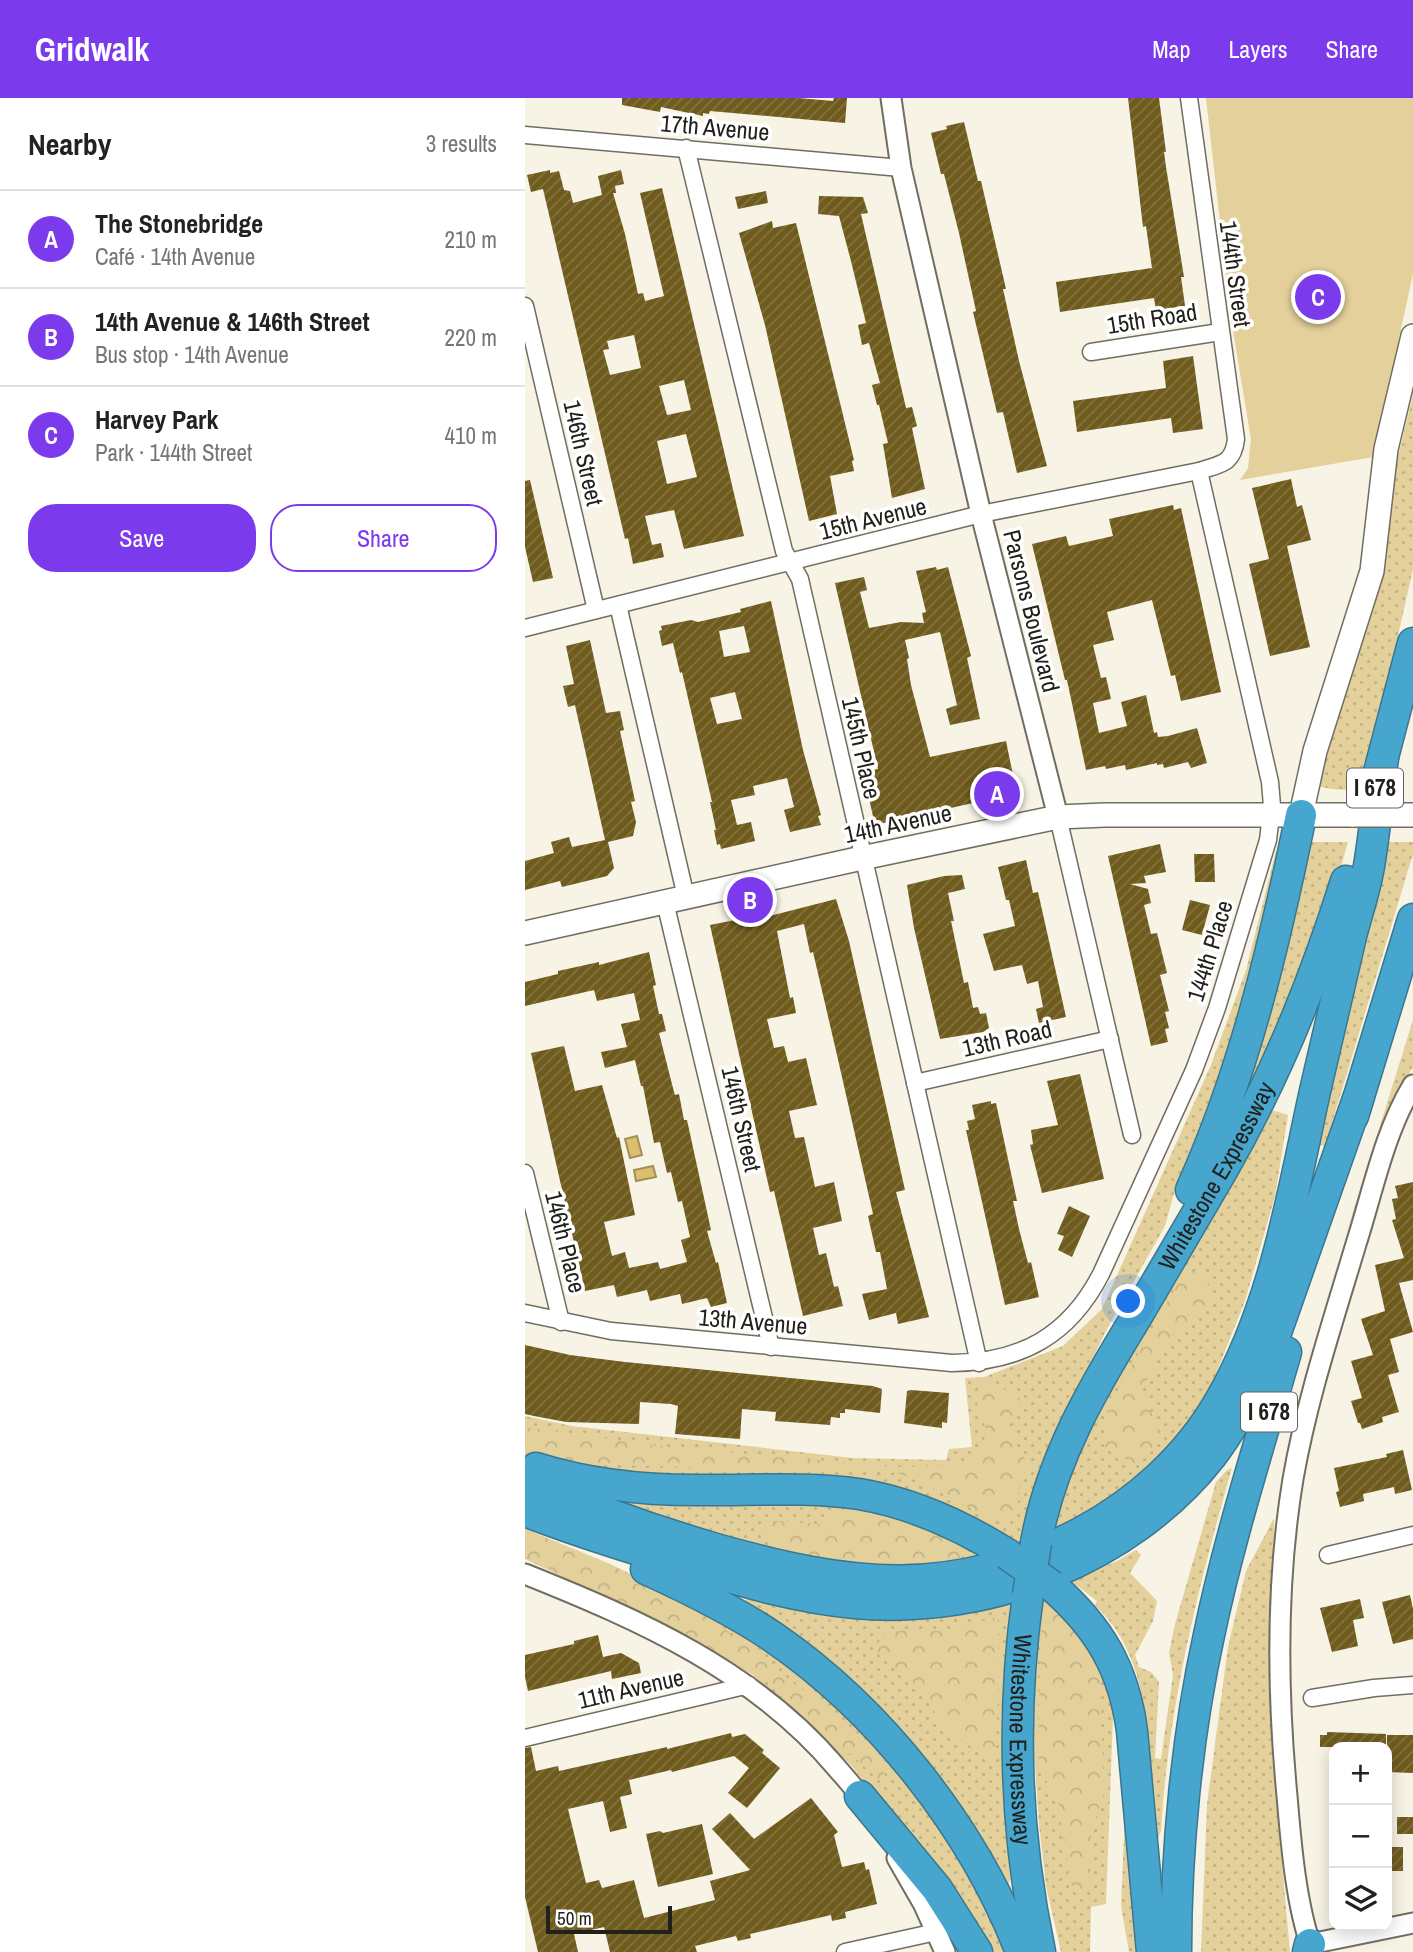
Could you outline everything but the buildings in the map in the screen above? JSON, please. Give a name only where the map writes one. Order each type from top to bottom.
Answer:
[{"type":"highway","name":"Whitestone Expressway","points":[[1040,1952],[1024,1861],[1018,1778],[1018,1688],[1040,1591],[1036,1543],[1045,1505],[1059,1462],[1098,1380],[1223,1169],[1267,1084],[1323,951],[1383,758],[1413,643]]},
{"type":"highway","points":[[525,1481],[618,1517],[743,1557],[825,1575],[891,1582],[958,1577],[1015,1563],[1089,1528],[1148,1487],[1189,1446],[1221,1400],[1247,1344],[1274,1268],[1290,1211],[1328,1033],[1369,869],[1383,758]]},
{"type":"highway","points":[[1098,1380],[1195,1182],[1224,1114],[1268,962],[1301,815]]},
{"type":"highway","name":"I 678","points":[[1176,1952],[1178,1880],[1186,1789],[1194,1718],[1208,1638],[1230,1549],[1358,1099],[1413,919]]},
{"type":"highway","points":[[525,1512],[721,1575],[802,1595],[858,1603],[917,1604],[969,1597],[1028,1582],[1080,1560],[1122,1536],[1169,1501],[1204,1464],[1237,1419],[1275,1336],[1358,1099]]},
{"type":"highway","points":[[525,1464],[565,1476],[627,1488],[804,1489],[861,1494],[939,1517],[1007,1553],[1040,1591],[1078,1611],[1099,1636],[1117,1670],[1132,1731],[1152,1952]]},
{"type":"highway","points":[[525,1512],[713,1601],[775,1639],[835,1686],[887,1738],[943,1810],[993,1891],[1021,1952]]},
{"type":"highway","points":[[860,1796],[937,1889],[977,1952]]},
{"type":"main road","points":[[1301,815],[1315,751],[1371,571],[1386,449],[1413,336]]},
{"type":"main road","name":"14th Avenue","points":[[525,933],[1058,817],[1105,814],[1413,815]]},
{"type":"street","name":"Parsons Boulevard","points":[[891,98],[901,168],[1132,1135]]},
{"type":"street","name":"144th Street","points":[[1189,98],[1236,439],[1232,456]]},
{"type":"street","name":"17th Avenue","points":[[525,135],[901,168]]},
{"type":"street","name":"145th Place","points":[[686,148],[784,551],[800,579],[979,1363]]},
{"type":"street","name":"146th Street","points":[[525,306],[596,610]]},
{"type":"street","name":"15th Road","points":[[1091,352],[1220,332]]},
{"type":"street","name":"15th Avenue","points":[[525,628],[982,514],[1199,471],[1219,465],[1232,456]]},
{"type":"street","name":"144th Place","points":[[979,1363],[1020,1352],[1042,1341],[1068,1321],[1091,1293],[1166,1132],[1210,1029],[1268,840],[1272,815],[1271,782],[1199,471]]},
{"type":"street","name":"146th Street","points":[[618,605],[676,900],[771,1347]]},
{"type":"street","name":"13th Road","points":[[915,1083],[1110,1039]]},
{"type":"street","points":[[1413,1085],[1389,1135],[1306,1415],[1288,1517],[1282,1580],[1281,1642],[1283,1754],[1291,1834],[1310,1949],[1413,1923]]},
{"type":"street","name":"146th Place","points":[[525,1173],[561,1322]]},
{"type":"street","name":"13th Avenue","points":[[525,1313],[611,1332],[952,1363],[979,1363]]},
{"type":"street","points":[[1328,1555],[1413,1535]]},
{"type":"street","points":[[525,1574],[650,1629],[748,1685],[789,1716],[823,1751],[860,1796],[911,1881],[945,1952]]},
{"type":"street","name":"11th Avenue","points":[[525,1738],[748,1685]]},
{"type":"street","points":[[1312,1698],[1413,1685]]},
{"type":"street","points":[[845,1952],[936,1931]]},
{"type":"green space","points":[[1206,98],[1413,98],[1413,274],[1373,457],[1240,480],[1248,468],[1251,439],[1231,319]]},
{"type":"green space","points":[[1413,395],[1413,569],[1365,783],[1349,789],[1318,786]]},
{"type":"green space","points":[[1348,842],[1323,929],[1251,1101],[1240,1099],[1308,844]]},
{"type":"green space","points":[[1388,842],[1413,842],[1413,854],[1325,1146],[1316,1145],[1355,965]]},
{"type":"green space","points":[[1276,851],[1281,853],[1259,954],[1182,1189],[1175,1190],[1165,1226],[1107,1329],[1058,1429],[1025,1548],[996,1531],[677,1479],[578,1468],[525,1455],[525,1416],[572,1426],[853,1458],[946,1460],[949,1449],[972,1447],[965,1378],[984,1377],[1063,1346],[1102,1309],[1211,1065],[1246,970]]},
{"type":"green space","points":[[1413,1020],[1413,1067],[1389,1108],[1345,1237]]},
{"type":"green space","points":[[1272,1110],[1288,1115],[1275,1196],[1245,1301],[1204,1404],[1158,1470],[1052,1537],[1059,1509],[1056,1507],[1103,1395]]},
{"type":"green space","points":[[1186,1269],[1207,1278],[1210,1303],[1171,1336],[1140,1392],[1159,1427],[1156,1448],[1134,1464],[1104,1447],[1108,1408]]},
{"type":"green space","points":[[984,1377],[1022,1400],[1006,1426],[1029,1466],[1020,1481],[1017,1514],[1008,1525],[901,1474],[864,1469],[599,1464],[525,1453],[525,1427],[660,1446],[895,1467],[962,1465],[979,1450],[987,1433],[975,1397]]},
{"type":"green space","points":[[1232,1468],[1186,1648],[1170,1739],[1161,1831],[1158,1838],[1154,1832],[1149,1742],[1139,1681],[1129,1653],[1115,1628],[1095,1605],[1097,1601],[1071,1581],[1136,1550],[1141,1555],[1130,1573],[1157,1601],[1153,1621],[1135,1655],[1139,1667],[1151,1672],[1159,1682],[1155,1758],[1161,1759],[1173,1675],[1169,1653],[1175,1624],[1216,1482]]},
{"type":"green space","points":[[595,1493],[767,1496],[900,1512],[992,1559],[902,1572],[705,1539]]},
{"type":"green space","points":[[848,1507],[900,1515],[952,1540],[961,1548],[958,1565],[819,1567],[785,1549],[761,1527],[775,1521],[818,1524]]},
{"type":"green space","points":[[1274,1518],[1275,1586],[1269,1666],[1272,1756],[1290,1952],[1201,1952],[1207,1804],[1228,1647],[1246,1571]]},
{"type":"green space","points":[[525,1529],[610,1564],[696,1606],[792,1669],[851,1721],[902,1775],[969,1872],[1005,1952],[983,1952],[926,1860],[851,1765],[748,1671],[661,1624],[525,1559]]},
{"type":"green space","points":[[525,1529],[605,1562],[696,1606],[877,1749],[885,1775],[880,1781],[777,1687],[525,1556]]},
{"type":"green space","points":[[1040,1592],[1068,1614],[1114,1689],[1106,1904],[1091,1907],[1090,1952],[1061,1952],[1046,1886],[1035,1765],[1026,1739]]},
{"type":"green space","points":[[747,1593],[1013,1599],[1007,1638],[1012,1640],[1015,1866],[1003,1900],[985,1866],[745,1603]]},
{"type":"green space","points":[[1046,1605],[1054,1605],[1084,1638],[1100,1682],[1104,1792],[1091,1833],[1090,1882],[1086,1895],[1078,1898],[1070,1882],[1058,1801],[1038,1766],[1041,1610]]},
{"type":"green space","points":[[998,1617],[999,1677],[995,1764],[945,1728],[919,1688],[873,1650],[887,1631],[942,1631]]},
{"type":"green space","points":[[1128,1744],[1144,1952],[1129,1952],[1121,1906]]},
{"type":"shaded area","points":[[637,1136],[642,1155],[630,1158],[625,1139]]},
{"type":"shaded area","points":[[653,1166],[656,1177],[636,1181],[634,1170]]},
{"type":"place","name":"Harvey Park","points":[[1318,297]]},
{"type":"place","name":"The Stonebridge","points":[[997,794]]},
{"type":"place","name":"14th Avenue & 146th Street","points":[[750,900]]}]
